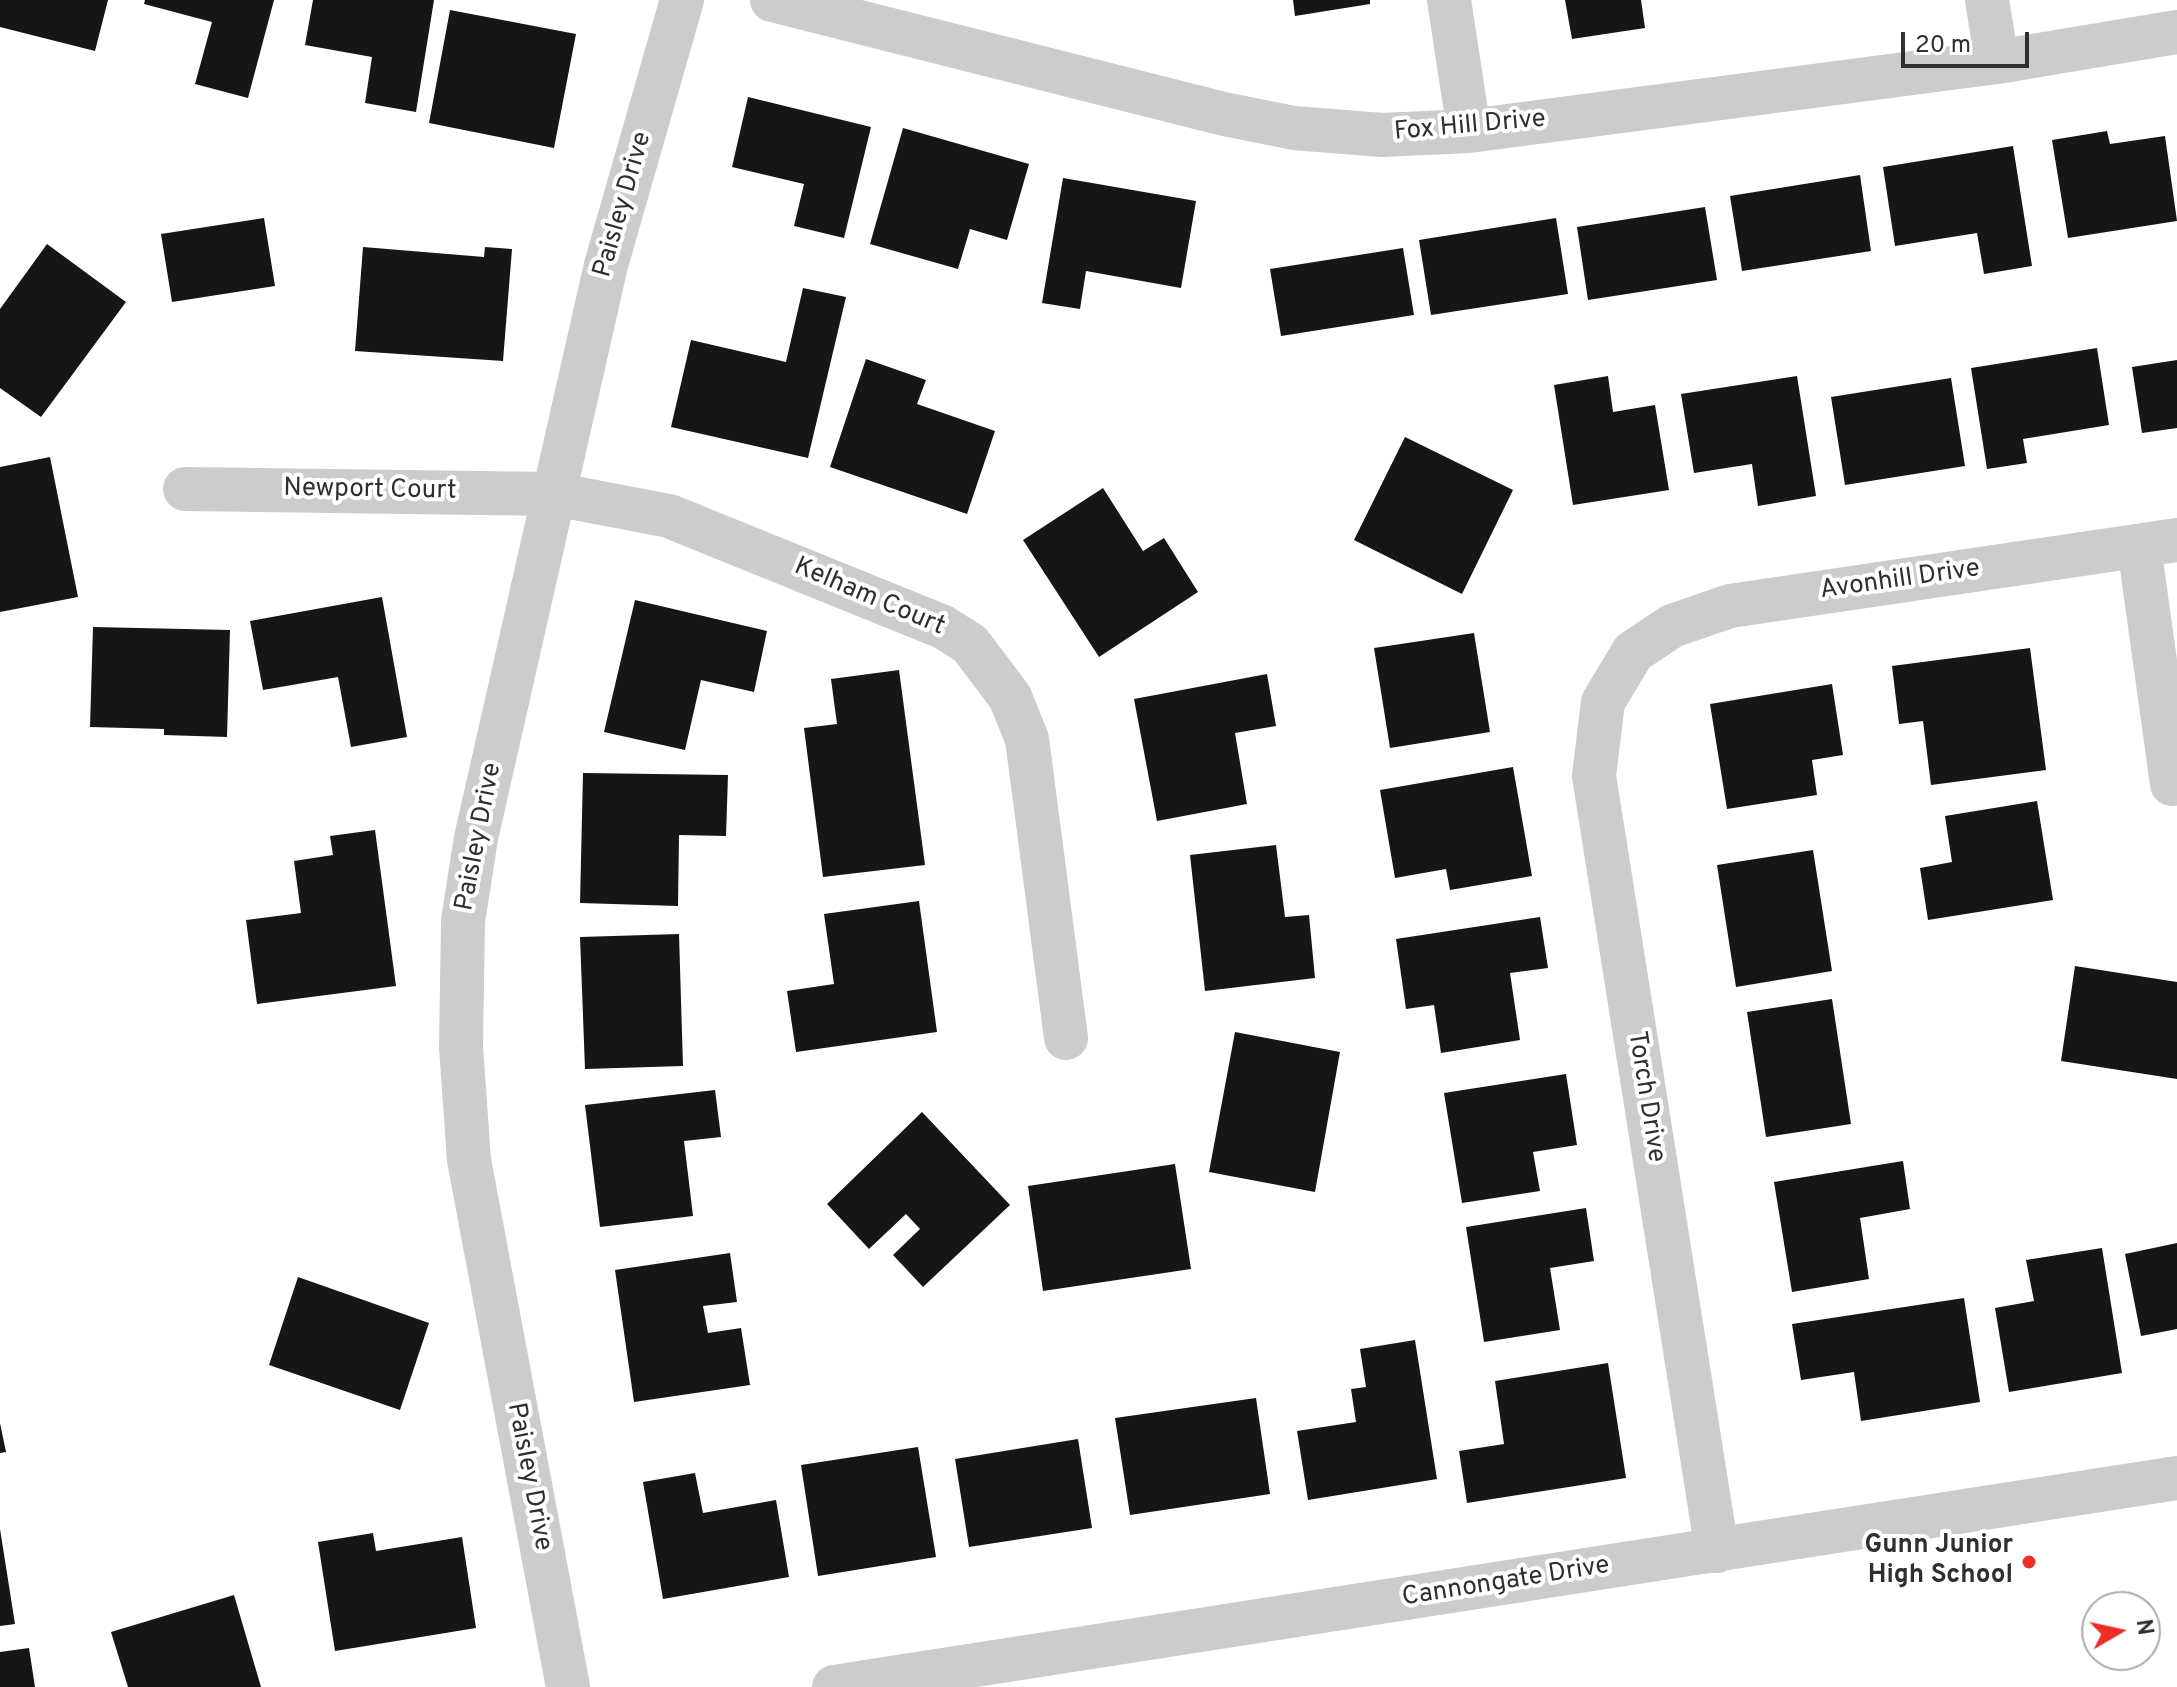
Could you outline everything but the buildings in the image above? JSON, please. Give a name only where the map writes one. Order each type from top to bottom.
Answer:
[{"type":"street","name":"Paisley Drive","points":[[568,1687],[469,1160],[461,1047],[463,921],[476,838],[606,265],[682,0]]},
{"type":"street","name":"Fox Hill Drive","points":[[772,0],[1238,117],[1294,128],[1382,135],[1469,131],[1997,62],[2177,32]]},
{"type":"street","points":[[1449,0],[1469,131]]},
{"type":"street","points":[[1987,0],[1997,62]]},
{"type":"street","name":"Newport Court","points":[[185,489],[554,494]]},
{"type":"street","name":"Kelham Court","points":[[554,494],[669,516],[943,627],[970,644],[1010,697],[1027,739],[1066,1038]]},
{"type":"street","points":[[2158,543],[2172,784]]},
{"type":"street","name":"Avonhill Drive","points":[[1633,652],[1672,626],[1730,606],[2158,543]]},
{"type":"street","name":"Torch Drive","points":[[1633,652],[1603,702],[1594,776],[1717,1551]]},
{"type":"street","name":"Cannongate Drive","points":[[834,1687],[2177,1478]]},
{"type":"place","name":"Gunn Junior High School","points":[[2029,1562]]}]
